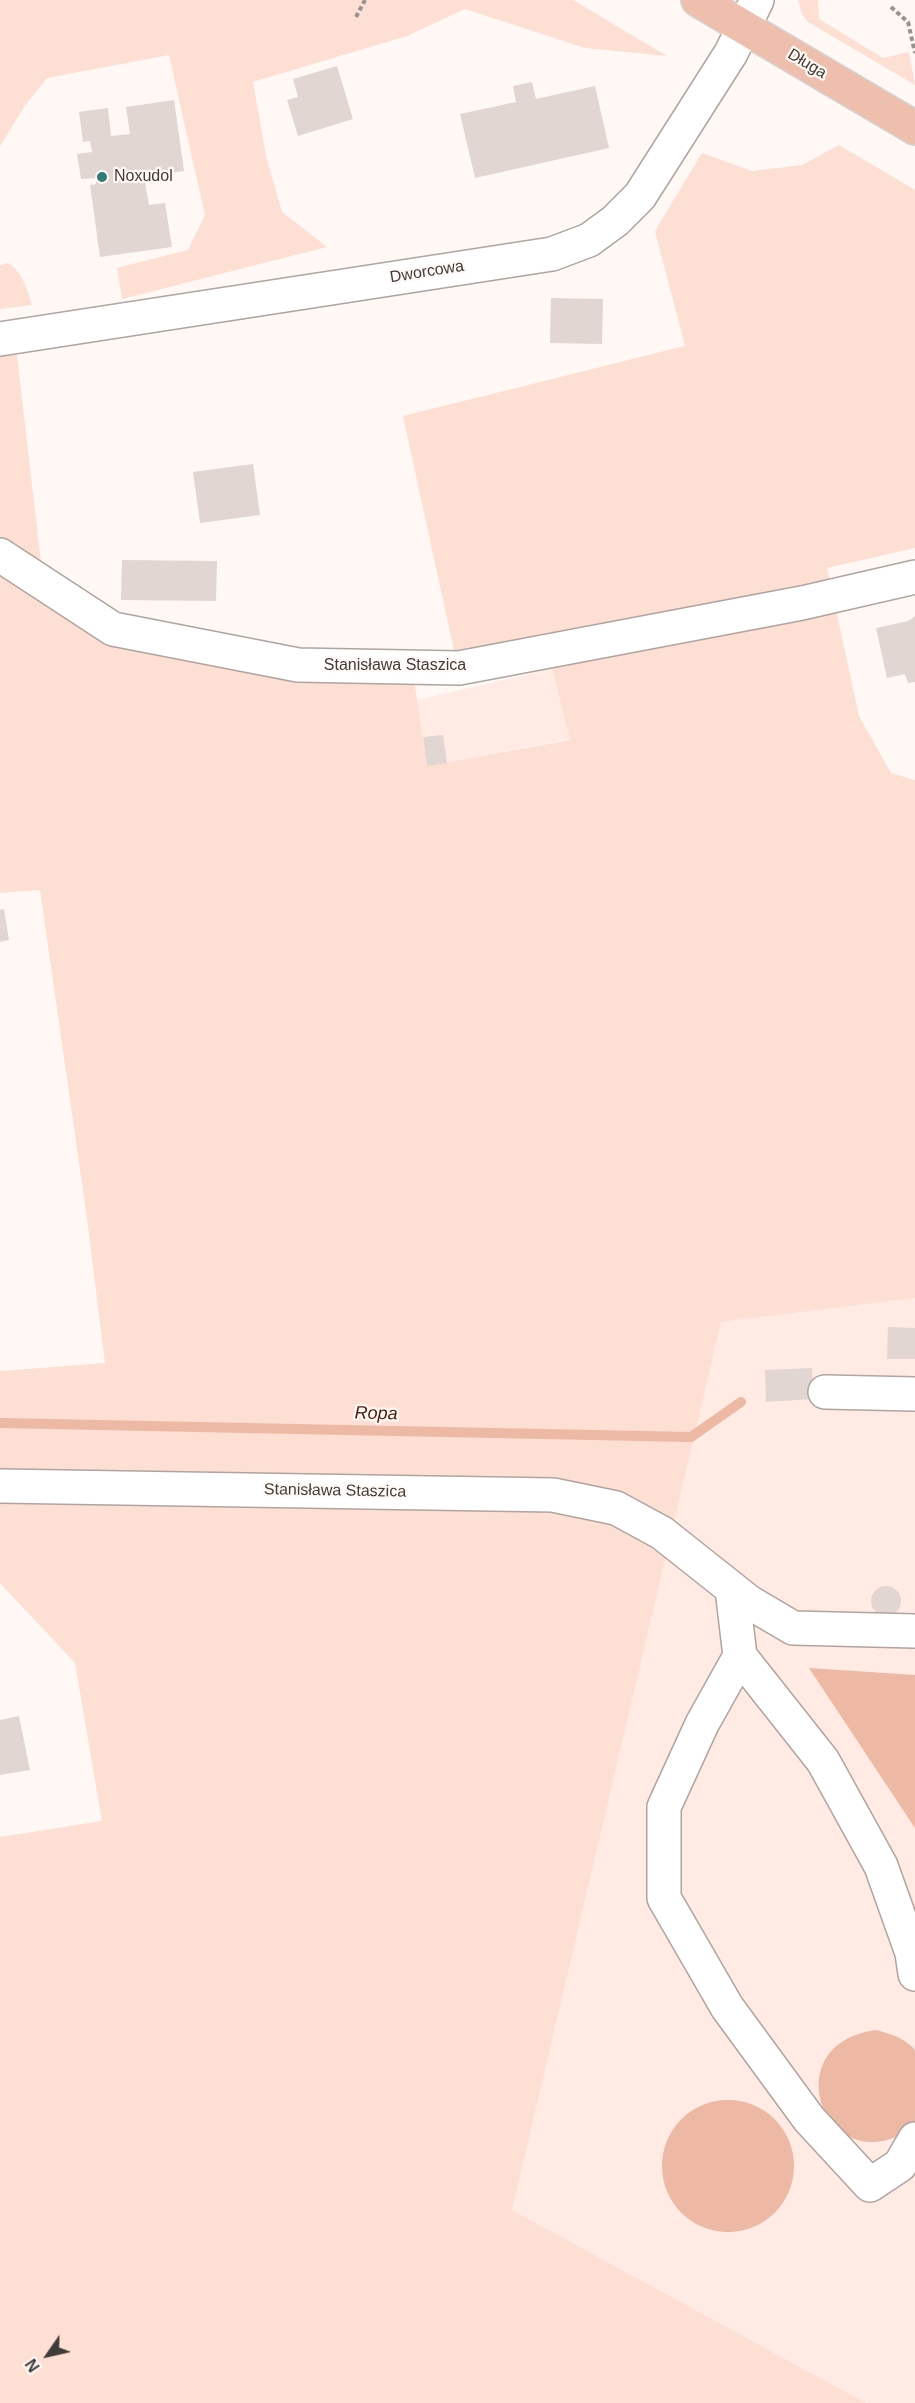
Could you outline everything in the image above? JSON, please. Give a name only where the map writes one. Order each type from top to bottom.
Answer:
[{"type":"main road","name":"Długa","points":[[698,0],[750,13],[915,128]]},
{"type":"street","name":"Dworcowa","points":[[0,339],[552,254],[589,240],[615,221],[640,196],[731,53],[750,13]]},
{"type":"street","name":"Stanisława Staszica","points":[[0,555],[113,629],[298,665],[459,668],[802,603],[915,577]]},
{"type":"street","points":[[825,1392],[915,1394]]},
{"type":"street","name":"Stanisława Staszica","points":[[0,1485],[553,1495],[616,1508],[662,1533],[748,1602],[793,1628],[915,1631]]},
{"type":"street","points":[[732,1589],[740,1656],[823,1761],[881,1866],[912,1953],[915,1974]]},
{"type":"street","points":[[740,1656],[702,1724],[664,1807],[664,1898],[727,2007],[809,2119],[870,2185],[900,2165],[915,2139]]},
{"type":"path","points":[[356,17],[365,0]]},
{"type":"path","points":[[891,7],[908,22],[915,53]]},
{"type":"shaded area","points":[[0,0],[573,0],[667,56],[585,48],[465,9],[407,36],[253,82],[266,156],[282,212],[327,247],[122,299],[117,268],[188,250],[205,215],[169,55],[47,78],[26,104],[0,146]]},
{"type":"shaded area","points":[[798,0],[818,0],[819,19],[883,58],[909,52],[915,85],[808,22],[802,14]]},
{"type":"shaded area","points":[[839,145],[915,190],[915,548],[827,568],[859,716],[891,773],[915,780],[915,1298],[721,1322],[512,2210],[866,2403],[0,2403],[0,1837],[102,1821],[75,1663],[0,1583],[0,1371],[105,1363],[87,1218],[40,890],[0,893],[0,352],[16,348],[46,605],[414,679],[427,766],[570,740],[544,636],[455,655],[403,416],[685,346],[655,231],[702,153],[752,171],[802,165]]},
{"type":"shaded area","points":[[8,263],[21,276],[32,305],[0,309],[0,265]]},
{"type":"shaded area","points":[[552,669],[570,739],[427,766],[417,700]]},
{"type":"shaded area","points":[[915,1298],[915,2403],[866,2403],[512,2210],[721,1322]]},
{"type":"shaded area","points":[[809,1668],[915,1675],[915,1828]]},
{"type":"shaded area","points":[[876,2030],[902,2039],[915,2050],[915,2123],[905,2132],[888,2140],[859,2140],[840,2131],[827,2115],[819,2095],[820,2074],[829,2054],[847,2039]]},
{"type":"shaded area","points":[[728,2100],[753,2105],[775,2119],[789,2141],[794,2166],[789,2191],[775,2213],[753,2227],[728,2232],[703,2227],[681,2213],[667,2191],[662,2166],[667,2141],[681,2119],[703,2105]]},
{"type":"building","points":[[337,66],[353,119],[298,136],[287,100],[298,97],[293,79]]},
{"type":"building","points":[[532,82],[536,99],[595,86],[609,148],[475,178],[460,114],[516,102],[513,86]]},
{"type":"building","points":[[174,100],[184,171],[144,177],[149,205],[165,203],[172,247],[100,257],[90,185],[96,184],[96,178],[81,179],[77,154],[92,152],[90,141],[83,142],[79,112],[108,108],[111,136],[130,134],[126,107]]},
{"type":"building","points":[[551,298],[603,299],[602,344],[550,343]]},
{"type":"building","points":[[253,464],[260,515],[200,523],[193,472]]},
{"type":"building","points":[[122,560],[217,561],[216,601],[121,600]]},
{"type":"building","points":[[915,616],[915,682],[908,683],[905,674],[887,678],[876,628],[908,621]]},
{"type":"building","points":[[443,735],[447,763],[427,766],[423,737]]},
{"type":"building","points":[[4,909],[9,940],[0,942],[0,910]]},
{"type":"building","points":[[888,1327],[915,1328],[915,1359],[887,1359]]},
{"type":"building","points":[[812,1368],[813,1399],[766,1402],[765,1370]]},
{"type":"building","points":[[886,1586],[892,1587],[900,1595],[900,1607],[892,1615],[886,1616],[880,1615],[872,1607],[871,1601],[872,1595],[880,1587]]},
{"type":"building","points":[[19,1716],[30,1770],[0,1775],[0,1720]]},
{"type":"waterway","name":"Ropa","points":[[0,1423],[691,1437],[741,1402]]},
{"type":"place","name":"Noxudol","points":[[102,177]]}]
